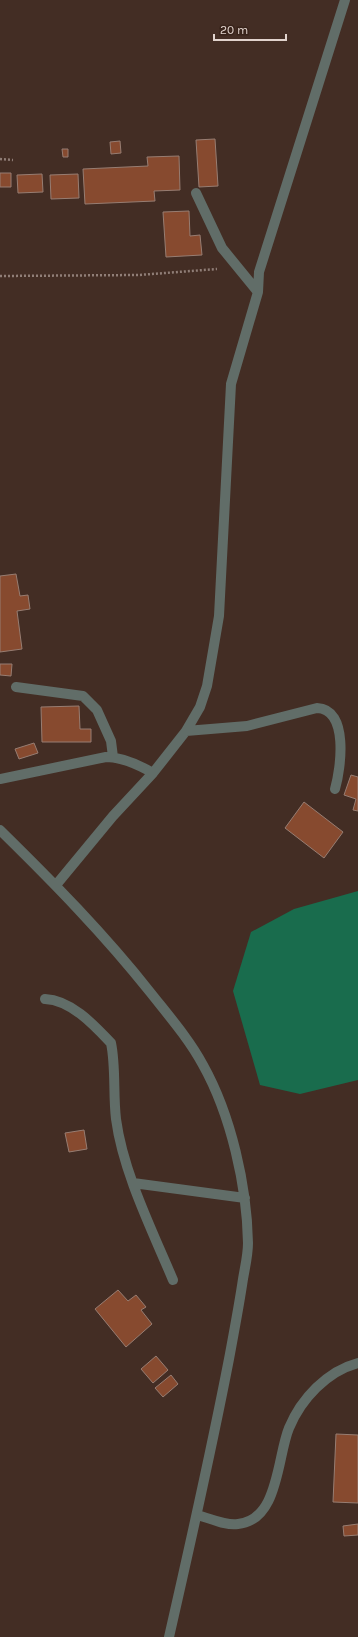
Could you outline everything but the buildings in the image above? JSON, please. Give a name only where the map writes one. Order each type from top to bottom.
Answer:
[{"type":"street","points":[[56,885],[113,816],[153,773],[186,731],[200,706],[215,646],[219,616],[231,384],[258,292],[260,272],[345,0]]},
{"type":"street","points":[[196,193],[222,248],[258,292]]},
{"type":"street","points":[[16,687],[83,696],[97,710],[110,741],[113,757]]},
{"type":"street","points":[[186,731],[247,726],[317,708],[325,708],[331,713],[336,723],[342,752],[340,773],[335,789]]},
{"type":"street","points":[[0,779],[106,757],[113,757],[134,764],[153,773]]},
{"type":"street","points":[[0,830],[56,885],[122,957],[182,1031],[204,1066],[223,1109],[235,1151],[245,1198],[248,1246],[237,1316],[197,1515],[169,1637]]},
{"type":"street","points":[[45,999],[56,999],[75,1010],[112,1043],[116,1120],[133,1183],[172,1280]]},
{"type":"street","points":[[133,1183],[245,1198]]},
{"type":"street","points":[[197,1515],[228,1524],[239,1524],[253,1520],[262,1512],[268,1504],[274,1486],[288,1428],[301,1404],[320,1384],[339,1371],[358,1363]]},
{"type":"path","points":[[0,159],[13,160]]},
{"type":"path","points":[[0,276],[139,275],[238,268]]},
{"type":"green space","points":[[358,891],[358,1080],[300,1094],[260,1085],[233,991],[251,932],[294,909]]}]
